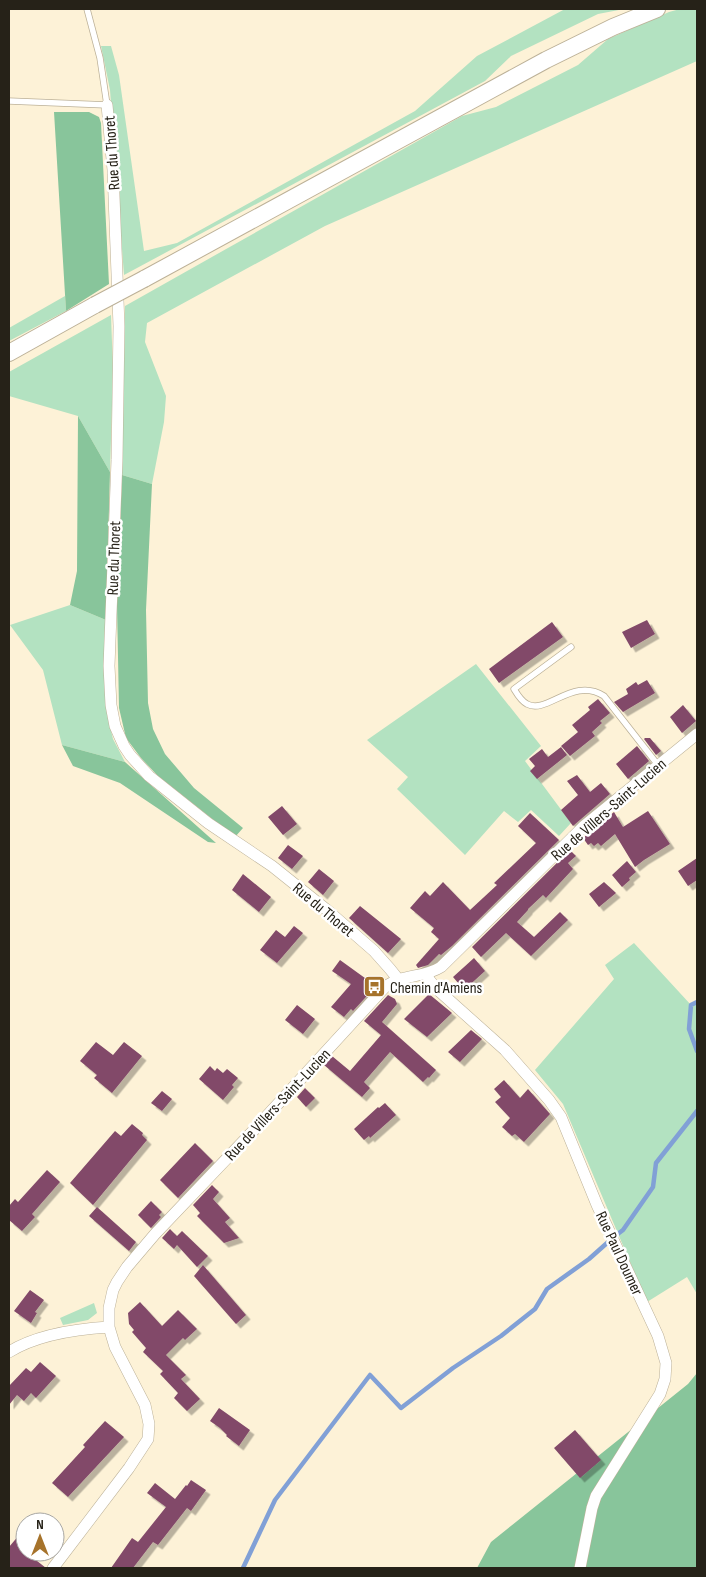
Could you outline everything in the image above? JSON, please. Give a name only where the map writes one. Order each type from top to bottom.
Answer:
[{"type":"main road","points":[[9,353],[546,60],[613,27],[656,9]]},
{"type":"street","name":"Rue du Thoret","points":[[107,105],[113,170],[119,326],[117,460],[109,666],[111,705],[115,726],[130,755],[149,776],[202,818],[272,866],[327,910],[374,951],[398,980]]},
{"type":"street","name":"Rue de Villers-Saint-Lucien","points":[[53,1568],[129,1468],[148,1439],[150,1424],[146,1410],[115,1347],[109,1327],[109,1308],[113,1290],[127,1267],[386,986],[398,980],[427,974],[449,960],[573,836],[697,734]]},
{"type":"street","name":"Rue Paul Doumer","points":[[427,974],[439,991],[505,1050],[556,1108],[567,1128],[597,1205],[654,1325],[664,1354],[666,1371],[663,1387],[594,1502],[580,1568]]},
{"type":"street","points":[[11,1346],[71,1331],[109,1327]]},
{"type":"lane","name":"Rue du Thoret","points":[[87,9],[100,58],[107,105]]},
{"type":"lane","points":[[9,101],[107,105]]},
{"type":"lane","points":[[571,647],[514,689],[527,704],[537,706],[575,691],[596,690],[604,696],[658,765]]},
{"type":"green space","points":[[565,9],[624,9],[598,14],[511,56],[485,81],[124,275],[110,90],[101,46],[111,46],[119,75],[144,251],[177,243],[415,111],[477,56]]},
{"type":"green space","points":[[680,9],[697,9],[697,61],[325,226],[147,323],[145,342],[166,396],[164,422],[152,484],[122,475],[125,306],[462,116],[496,107],[578,65],[608,39]]},
{"type":"green space","points":[[54,112],[89,112],[99,117],[101,123],[109,284],[66,311]]},
{"type":"green space","points":[[65,296],[66,311],[9,341],[9,328]]},
{"type":"green space","points":[[111,315],[113,371],[110,472],[78,416],[9,396],[9,372]]},
{"type":"green space","points":[[78,416],[110,472],[106,620],[70,605],[77,571]]},
{"type":"green space","points":[[122,475],[152,484],[146,610],[148,703],[153,729],[165,754],[194,788],[243,828],[235,837],[158,776],[126,738],[119,708],[117,606]]},
{"type":"green space","points":[[70,605],[106,620],[107,714],[113,739],[125,762],[62,745],[43,670],[10,625]]},
{"type":"green space","points":[[476,664],[541,746],[525,761],[571,823],[559,836],[531,810],[518,822],[504,811],[465,855],[397,789],[408,777],[367,740]]},
{"type":"green space","points":[[62,745],[125,762],[216,843],[208,842],[120,783],[73,766]]},
{"type":"green space","points":[[634,943],[691,1005],[697,1002],[697,1294],[687,1277],[647,1302],[563,1104],[535,1070],[614,979],[605,965]]},
{"type":"green space","points":[[94,1303],[97,1313],[88,1320],[63,1325],[60,1318]]},
{"type":"green space","points":[[697,1373],[697,1568],[477,1568],[491,1542],[688,1384]]},
{"type":"building","points":[[647,620],[655,634],[631,648],[622,632]]},
{"type":"building","points":[[552,622],[563,637],[499,683],[489,669]]},
{"type":"building","points":[[647,680],[655,693],[623,712],[614,702],[628,694],[626,689],[636,682],[638,685]]},
{"type":"building","points":[[598,699],[610,713],[600,721],[602,723],[592,732],[595,736],[570,756],[561,746],[578,732],[572,725],[590,710],[588,707]]},
{"type":"building","points":[[683,705],[696,721],[682,733],[670,717]]},
{"type":"building","points":[[645,738],[650,738],[661,751],[656,755]]},
{"type":"building","points":[[637,746],[649,761],[628,779],[616,764]]},
{"type":"building","points":[[561,747],[567,755],[537,779],[530,771],[535,766],[529,759],[542,749],[548,757]]},
{"type":"building","points":[[577,775],[590,792],[601,783],[610,794],[573,826],[561,810],[578,795],[567,781]]},
{"type":"building","points":[[282,806],[297,824],[283,835],[268,817]]},
{"type":"building","points":[[648,811],[670,844],[635,867],[615,834],[601,846],[598,843],[594,846],[591,843],[588,845],[583,838],[614,812],[623,827]]},
{"type":"building","points":[[530,813],[559,840],[452,946],[441,955],[439,954],[428,965],[418,968],[416,965],[439,939],[431,932],[434,928],[410,908],[425,891],[430,896],[443,882],[470,910],[497,885],[494,883],[536,843],[518,826]]},
{"type":"building","points":[[288,845],[303,856],[292,869],[278,858]]},
{"type":"building","points":[[570,850],[576,856],[568,863],[573,869],[546,898],[543,895],[517,922],[534,937],[560,912],[568,920],[531,956],[506,933],[481,957],[472,947]]},
{"type":"building","points":[[697,858],[697,880],[688,886],[678,871]]},
{"type":"building","points":[[627,861],[636,872],[622,887],[612,875]]},
{"type":"building","points":[[319,869],[334,881],[323,895],[308,882]]},
{"type":"building","points":[[243,874],[271,897],[259,912],[232,890]]},
{"type":"building","points":[[604,882],[616,893],[599,907],[589,894]]},
{"type":"building","points":[[360,906],[401,939],[388,953],[349,918]]},
{"type":"building","points":[[294,926],[303,933],[277,963],[260,950],[276,930],[285,937]]},
{"type":"building","points":[[474,958],[485,971],[464,990],[453,977]]},
{"type":"building","points":[[340,960],[376,986],[353,1011],[351,1009],[344,1017],[331,1007],[351,984],[332,971]]},
{"type":"building","points":[[429,994],[452,1013],[427,1037],[404,1019]]},
{"type":"building","points":[[388,995],[395,999],[397,1004],[382,1022],[436,1070],[423,1082],[390,1052],[364,1082],[370,1088],[362,1097],[324,1065],[332,1056],[350,1071],[381,1035],[364,1021]]},
{"type":"building","points":[[297,1005],[315,1019],[303,1034],[285,1020]]},
{"type":"building","points":[[471,1030],[482,1039],[460,1062],[448,1052]]},
{"type":"building","points":[[96,1042],[113,1055],[124,1042],[142,1056],[112,1093],[94,1078],[97,1075],[80,1061]]},
{"type":"building","points":[[210,1066],[215,1071],[217,1068],[223,1073],[227,1069],[238,1078],[232,1085],[234,1087],[223,1100],[199,1079]]},
{"type":"building","points":[[504,1080],[520,1098],[528,1089],[550,1114],[524,1142],[515,1134],[512,1136],[502,1127],[510,1118],[495,1102],[501,1097],[494,1089]]},
{"type":"building","points":[[305,1088],[315,1098],[306,1107],[297,1097]]},
{"type":"building","points":[[162,1091],[172,1099],[162,1111],[151,1103]]},
{"type":"building","points":[[385,1103],[396,1115],[370,1138],[369,1136],[364,1140],[354,1129]]},
{"type":"building","points":[[132,1124],[143,1133],[142,1135],[147,1140],[93,1205],[70,1183],[115,1131],[121,1136]]},
{"type":"building","points":[[195,1143],[213,1161],[178,1198],[160,1180]]},
{"type":"building","points":[[47,1170],[60,1182],[32,1214],[35,1217],[22,1231],[9,1220],[9,1206],[15,1199],[18,1202]]},
{"type":"building","points":[[212,1185],[219,1192],[213,1199],[230,1218],[225,1222],[239,1238],[224,1243],[197,1216],[200,1213],[193,1205]]},
{"type":"building","points":[[151,1201],[162,1212],[159,1215],[161,1217],[151,1228],[138,1215]]},
{"type":"building","points":[[97,1207],[136,1242],[129,1251],[89,1216]]},
{"type":"building","points":[[170,1229],[177,1236],[182,1231],[208,1256],[197,1267],[177,1245],[174,1249],[162,1238]]},
{"type":"building","points":[[203,1265],[246,1315],[236,1324],[194,1276]]},
{"type":"building","points":[[30,1290],[44,1300],[35,1312],[37,1313],[31,1323],[14,1311]]},
{"type":"building","points":[[140,1302],[162,1326],[178,1310],[197,1329],[185,1340],[183,1338],[166,1355],[186,1375],[181,1379],[200,1399],[187,1411],[174,1398],[178,1393],[160,1374],[163,1371],[143,1352],[146,1348],[132,1332],[134,1330],[129,1324],[128,1313]]},
{"type":"building","points":[[40,1362],[56,1376],[36,1398],[31,1393],[24,1401],[17,1395],[9,1405],[9,1386],[26,1368],[31,1372]]},
{"type":"building","points":[[219,1408],[250,1430],[239,1446],[210,1421]]},
{"type":"building","points":[[105,1421],[124,1437],[68,1497],[52,1483],[85,1447],[83,1445]]},
{"type":"building","points":[[575,1430],[601,1460],[580,1478],[554,1448]]},
{"type":"building","points":[[191,1480],[206,1490],[191,1511],[187,1508],[158,1545],[153,1542],[133,1568],[111,1568],[132,1538],[138,1542],[166,1507],[147,1493],[155,1483],[175,1499]]},
{"type":"building","points":[[15,1540],[15,1562],[38,1562],[46,1568],[9,1568],[9,1547]]},
{"type":"waterway","points":[[697,1002],[691,1005],[689,1029],[697,1051]]},
{"type":"waterway","points":[[615,1236],[623,1230],[653,1187],[656,1163],[697,1111]]},
{"type":"waterway","points":[[243,1568],[275,1500],[370,1375],[401,1408],[453,1368],[501,1336],[535,1309],[547,1289],[589,1259],[607,1243]]},
{"type":"place","name":"Chemin d'Amiens","points":[[374,987]]}]
